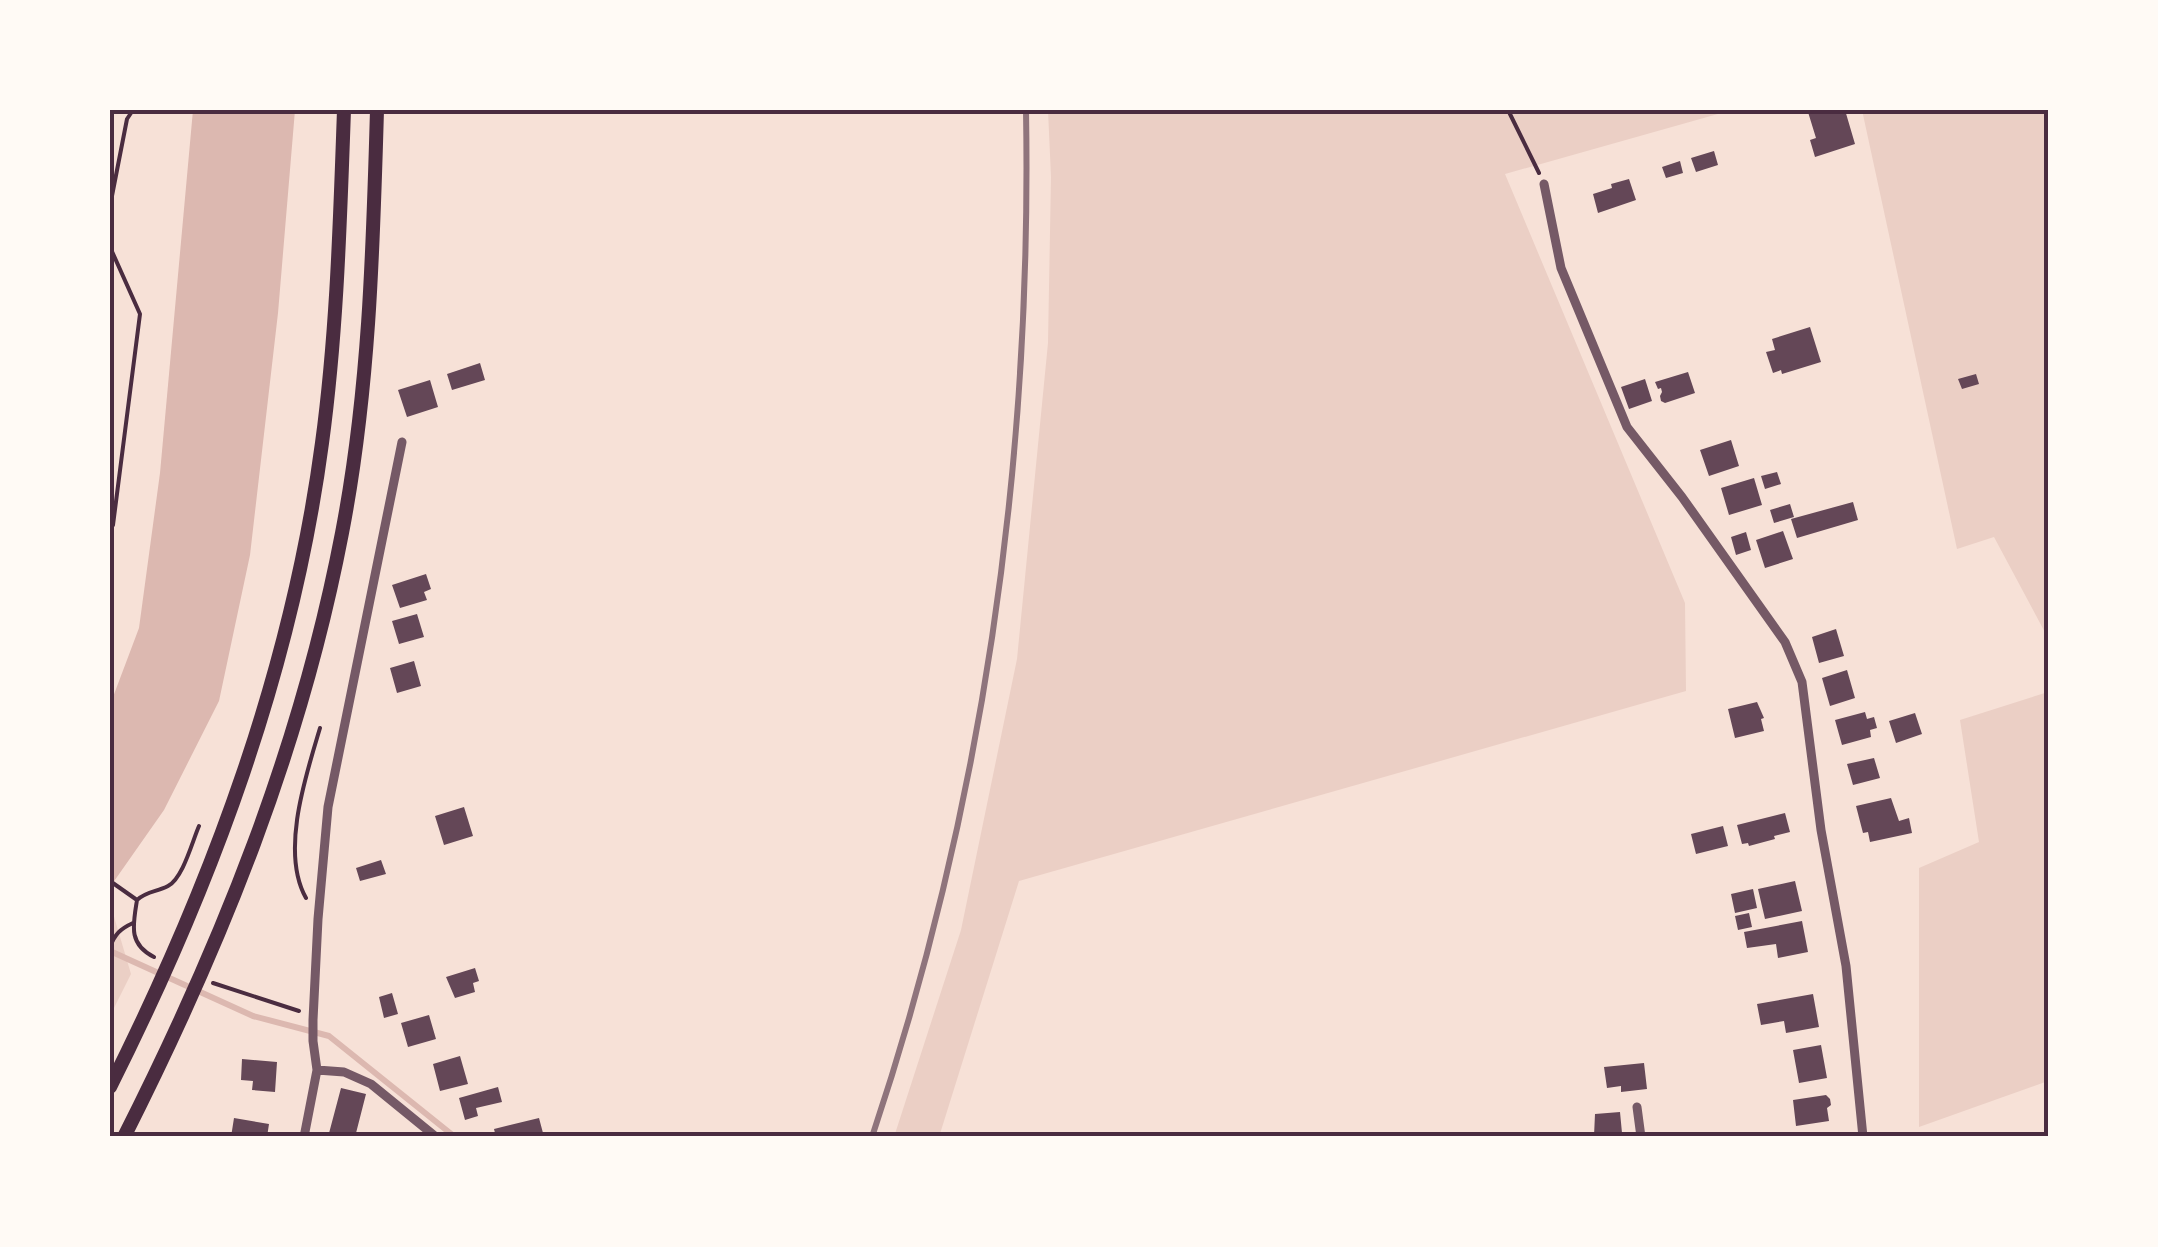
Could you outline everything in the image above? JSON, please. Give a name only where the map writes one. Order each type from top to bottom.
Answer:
[{"type":"main road","points":[[110,1088],[210,869],[242,778],[290,614],[322,445],[331,367],[344,110]]},
{"type":"main road","points":[[124,1137],[242,880],[275,789],[318,638],[342,533],[365,370],[378,110]]},
{"type":"street","points":[[1544,184],[1561,268],[1627,427],[1785,642],[1802,682],[1821,830],[1846,966],[1863,1137]]},
{"type":"street","points":[[304,1137],[318,1070],[313,1020],[328,806],[402,442]]},
{"type":"street","points":[[318,1070],[344,1072],[371,1084],[436,1137]]},
{"type":"street","points":[[1637,1107],[1641,1137]]},
{"type":"path","points":[[110,206],[127,120],[133,110]]},
{"type":"path","points":[[1508,110],[1544,184]]},
{"type":"path","points":[[110,247],[140,314],[114,525],[110,529]]},
{"type":"path","points":[[318,919],[300,887],[295,843],[300,794],[320,728]]},
{"type":"path","points":[[137,900],[177,879],[199,826]]},
{"type":"path","points":[[110,881],[125,891]]},
{"type":"path","points":[[110,947],[114,936],[133,923]]},
{"type":"shaded area","points":[[193,110],[295,110],[278,313],[250,555],[219,701],[164,810],[110,887],[110,705],[139,628],[160,473]]},
{"type":"shaded area","points":[[1048,110],[1732,110],[1505,174],[1685,603],[1686,691],[1019,881],[939,1137],[894,1137],[961,930],[1017,659],[1048,343]]},
{"type":"shaded area","points":[[1862,110],[2048,110],[2048,638],[1994,537],[1957,549]]},
{"type":"shaded area","points":[[2048,692],[2048,1081],[1919,1127],[1919,868],[1979,842],[1960,720]]},
{"type":"shaded area","points":[[110,903],[131,974],[110,1016]]},
{"type":"building","points":[[1845,110],[1855,144],[1815,157],[1810,140],[1816,138],[1808,112]]},
{"type":"building","points":[[1714,151],[1718,165],[1696,172],[1691,158]]},
{"type":"building","points":[[1680,161],[1683,173],[1666,178],[1662,167]]},
{"type":"building","points":[[1629,179],[1636,200],[1598,213],[1593,194]]},
{"type":"building","points":[[1810,327],[1821,362],[1773,373],[1766,352],[1775,350],[1772,339]]},
{"type":"building","points":[[480,363],[485,380],[452,390],[447,374]]},
{"type":"building","points":[[1688,372],[1695,393],[1661,401],[1661,388],[1655,382]]},
{"type":"building","points":[[1976,374],[1979,384],[1962,389],[1958,379]]},
{"type":"building","points":[[1645,379],[1652,401],[1629,409],[1621,387]]},
{"type":"building","points":[[430,380],[438,407],[407,417],[398,390]]},
{"type":"building","points":[[1731,440],[1739,466],[1709,476],[1700,450]]},
{"type":"building","points":[[1777,472],[1781,484],[1765,489],[1761,476]]},
{"type":"building","points":[[1754,478],[1762,505],[1729,515],[1721,488]]},
{"type":"building","points":[[1853,502],[1858,520],[1797,538],[1791,519]]},
{"type":"building","points":[[1790,504],[1794,517],[1774,523],[1770,510]]},
{"type":"building","points":[[1783,531],[1793,559],[1765,568],[1756,540]]},
{"type":"building","points":[[1746,532],[1751,550],[1736,555],[1731,537]]},
{"type":"building","points":[[426,574],[431,589],[424,592],[427,600],[400,608],[392,585]]},
{"type":"building","points":[[417,614],[424,637],[399,644],[392,621]]},
{"type":"building","points":[[1836,629],[1844,656],[1819,663],[1812,637]]},
{"type":"building","points":[[414,661],[421,686],[397,693],[390,668]]},
{"type":"building","points":[[1847,670],[1855,698],[1830,706],[1822,678]]},
{"type":"building","points":[[1757,702],[1764,718],[1764,731],[1735,738],[1728,709]]},
{"type":"building","points":[[1865,712],[1867,719],[1874,717],[1877,728],[1870,730],[1871,737],[1842,745],[1835,720]]},
{"type":"building","points":[[1915,713],[1922,734],[1896,743],[1889,721]]},
{"type":"building","points":[[1874,758],[1880,778],[1853,785],[1847,764]]},
{"type":"building","points":[[1891,798],[1899,821],[1909,818],[1912,833],[1870,842],[1868,832],[1863,833],[1856,806]]},
{"type":"building","points":[[464,807],[473,836],[444,845],[435,816]]},
{"type":"building","points":[[1785,813],[1790,832],[1749,846],[1742,844],[1737,825]]},
{"type":"building","points":[[1723,826],[1728,846],[1696,854],[1691,834]]},
{"type":"building","points":[[381,860],[386,874],[360,881],[356,868]]},
{"type":"building","points":[[1795,881],[1802,911],[1765,919],[1758,889]]},
{"type":"building","points":[[1753,889],[1757,908],[1735,913],[1731,894]]},
{"type":"building","points":[[1749,913],[1752,927],[1738,930],[1735,916]]},
{"type":"building","points":[[1802,921],[1808,952],[1778,958],[1776,944],[1747,948],[1744,932]]},
{"type":"building","points":[[475,968],[479,981],[473,983],[475,992],[455,998],[446,977]]},
{"type":"building","points":[[392,993],[398,1014],[384,1018],[379,997]]},
{"type":"building","points":[[1813,994],[1819,1027],[1786,1033],[1784,1021],[1761,1025],[1757,1004]]},
{"type":"building","points":[[429,1015],[436,1039],[408,1047],[401,1023]]},
{"type":"building","points":[[1821,1045],[1827,1078],[1799,1083],[1793,1050]]},
{"type":"building","points":[[460,1056],[468,1084],[440,1091],[433,1064]]},
{"type":"building","points":[[242,1059],[277,1062],[275,1092],[252,1090],[253,1081],[241,1080]]},
{"type":"building","points":[[1644,1063],[1647,1089],[1621,1092],[1621,1086],[1607,1088],[1604,1067]]},
{"type":"building","points":[[498,1087],[502,1102],[476,1108],[478,1116],[465,1120],[459,1098]]},
{"type":"building","points":[[341,1088],[366,1094],[355,1137],[328,1137]]},
{"type":"building","points":[[1826,1095],[1831,1105],[1827,1108],[1829,1121],[1796,1126],[1793,1100]]},
{"type":"building","points":[[1620,1112],[1622,1133],[1594,1136],[1595,1114]]},
{"type":"building","points":[[234,1118],[269,1124],[267,1137],[231,1137]]},
{"type":"building","points":[[539,1118],[543,1133],[496,1137],[494,1129]]},
{"type":"waterway","points":[[110,951],[253,1016],[329,1036],[455,1137]]},
{"type":"railway","points":[[872,1137],[911,1012],[944,886],[993,630],[1020,371],[1026,241],[1026,110]]}]
